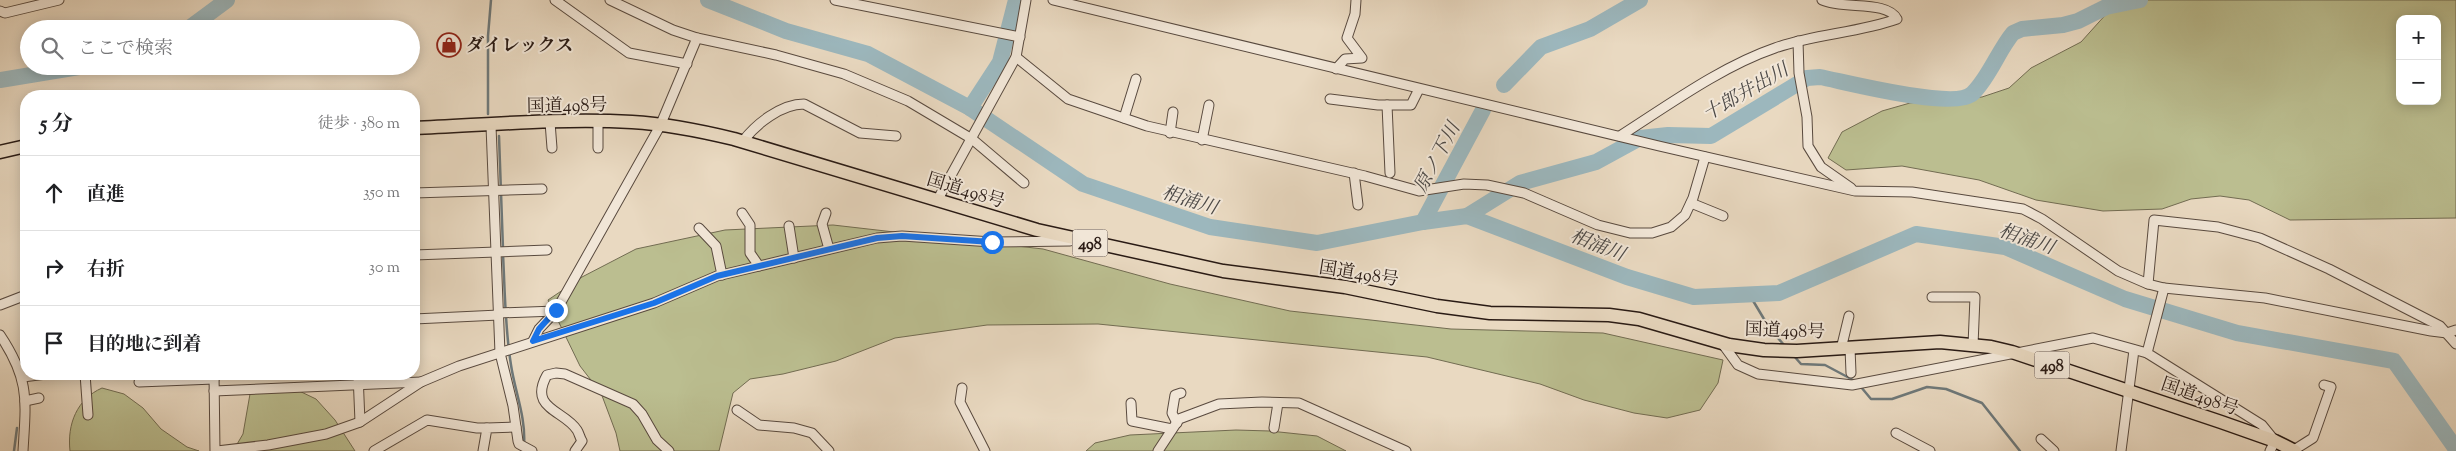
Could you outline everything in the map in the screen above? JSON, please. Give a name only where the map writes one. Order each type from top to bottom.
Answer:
[{"type":"highway","name":"国道498号","points":[[420,128],[598,121],[702,131],[743,141],[1081,241],[1215,269],[1345,287],[1490,313],[1609,315],[1639,319],[1722,343],[1771,351],[1797,352],[1940,342],[1973,345],[2012,352],[2129,390],[2273,446],[2294,451]]},
{"type":"highway","points":[[0,152],[20,147]]},
{"type":"street","points":[[0,11],[5,13],[59,0]]},
{"type":"street","points":[[555,0],[629,53],[687,64]]},
{"type":"street","points":[[610,0],[673,30],[698,38],[776,55],[844,74],[908,101],[973,136],[1024,183]]},
{"type":"street","points":[[835,0],[1017,37]]},
{"type":"street","points":[[938,199],[1016,57],[1017,37],[1026,0]]},
{"type":"street","points":[[1053,0],[1419,89],[1856,191],[1912,192],[2023,209],[2042,218],[2118,271],[2163,291],[2265,298],[2451,332]]},
{"type":"street","points":[[1336,69],[1345,59],[1362,58],[1347,38],[1355,14],[1356,0]]},
{"type":"street","points":[[1620,136],[1747,58],[1798,41],[1879,25],[1896,19],[1894,12],[1884,6],[1868,3],[1843,5],[1822,0]]},
{"type":"street","points":[[533,341],[539,329],[556,310],[660,126],[698,38]]},
{"type":"street","points":[[1798,41],[1799,72],[1807,117],[1808,146],[1821,167],[1856,191]]},
{"type":"street","points":[[1016,57],[1068,99],[1170,133],[1354,173],[1418,191],[1464,184],[1506,189],[1524,193],[1598,225],[1630,234],[1652,233],[1671,227],[1685,215],[1691,203],[1705,157]]},
{"type":"street","points":[[1124,118],[1136,79]]},
{"type":"street","points":[[1330,99],[1387,105],[1411,105],[1419,89]]},
{"type":"street","points":[[743,141],[752,129],[788,106],[797,104],[804,104],[860,133],[896,136]]},
{"type":"street","points":[[1202,140],[1209,105]]},
{"type":"street","points":[[1387,105],[1390,173]]},
{"type":"street","points":[[1170,133],[1173,112]]},
{"type":"street","points":[[598,121],[598,148]]},
{"type":"street","points":[[550,122],[552,148]]},
{"type":"street","points":[[491,126],[501,352],[519,444],[531,450]]},
{"type":"street","points":[[1354,173],[1358,205]]},
{"type":"street","points":[[420,193],[542,189]]},
{"type":"street","points":[[1691,203],[1723,216]]},
{"type":"street","points":[[742,213],[750,225],[750,253],[759,266]]},
{"type":"street","points":[[826,214],[822,224],[830,250]]},
{"type":"street","points":[[2148,284],[2154,220],[2218,227],[2260,238],[2329,269],[2451,332],[2456,344]]},
{"type":"street","points":[[789,226],[794,258]]},
{"type":"street","points":[[699,228],[716,246],[722,275]]},
{"type":"street","points":[[214,380],[220,451],[268,445],[326,434],[360,422],[421,382],[460,366],[654,303],[722,275],[877,238],[902,236],[992,242],[1081,241]]},
{"type":"street","points":[[420,255],[547,250]]},
{"type":"street","points":[[2147,353],[2163,291]]},
{"type":"street","points":[[0,305],[20,297]]},
{"type":"street","points":[[1932,297],[1975,297],[1973,345]]},
{"type":"street","points":[[420,319],[556,310]]},
{"type":"street","points":[[1848,316],[1846,349],[1851,373]]},
{"type":"street","points":[[0,335],[20,373]]},
{"type":"street","points":[[1722,343],[1738,365],[1758,374],[1852,385],[2012,352],[2093,338],[2147,353],[2262,425],[2273,446]]},
{"type":"street","points":[[2121,451],[2134,350]]},
{"type":"street","points":[[575,451],[582,442],[577,430],[545,405],[542,384],[547,375],[565,374],[633,404],[642,414],[657,440],[669,451]]},
{"type":"street","points":[[22,380],[27,414],[23,451]]},
{"type":"street","points":[[85,380],[88,416]]},
{"type":"street","points":[[140,382],[165,380]]},
{"type":"street","points":[[358,380],[360,422]]},
{"type":"street","points":[[214,391],[421,382]]},
{"type":"street","points":[[2294,451],[2313,438],[2331,387],[2324,384]]},
{"type":"street","points":[[962,388],[960,402],[985,451]]},
{"type":"street","points":[[1174,426],[1172,413],[1175,395],[1181,393]]},
{"type":"street","points":[[25,401],[40,398]]},
{"type":"street","points":[[1131,403],[1132,421],[1174,426]]},
{"type":"street","points":[[1274,428],[1278,403]]},
{"type":"street","points":[[1158,451],[1179,419],[1219,404],[1278,403],[1299,403],[1404,448],[1406,451]]},
{"type":"street","points":[[736,410],[758,425],[794,428],[812,433],[829,451]]},
{"type":"street","points":[[374,451],[399,441],[427,420],[477,428],[516,427]]},
{"type":"street","points":[[483,451],[487,428]]},
{"type":"street","points":[[1896,433],[1930,451]]},
{"type":"green space","points":[[2144,0],[2456,0],[2456,218],[2290,220],[2249,200],[2220,196],[2191,199],[2162,209],[2103,211],[2036,200],[1979,180],[1902,166],[1846,170],[1828,158],[1842,132],[1882,111],[1910,103],[1982,97],[2009,88],[2031,68],[2081,42],[2108,12]]},
{"type":"green space","points":[[833,225],[1043,249],[1170,284],[1290,311],[1451,329],[1603,333],[1723,360],[1718,383],[1700,410],[1667,418],[1634,413],[1584,400],[1540,384],[1427,357],[1098,324],[987,325],[895,338],[836,361],[783,374],[750,379],[733,393],[719,451],[620,451],[616,433],[601,393],[580,366],[548,300],[582,277],[636,249],[725,230]]},
{"type":"green space","points":[[102,388],[124,394],[143,408],[161,429],[187,447],[199,451],[70,451],[69,441],[72,422],[80,406],[93,393]]},
{"type":"green space","points":[[295,389],[316,399],[335,420],[355,451],[233,451],[243,434],[250,394]]},
{"type":"green space","points":[[1236,430],[1270,431],[1317,436],[1346,451],[1086,451],[1095,443],[1130,435]]},
{"type":"waterway","name":"相浦川","points":[[200,20],[227,0]]},
{"type":"waterway","points":[[488,114],[488,36],[491,0]]},
{"type":"waterway","name":"相浦川","points":[[708,0],[786,31],[868,54],[970,108],[1083,184],[1210,227],[1317,243],[1423,222],[1467,216],[1627,277],[1694,297],[1779,293],[1916,234],[2005,247],[2125,299],[2237,333],[2394,361],[2456,449]]},
{"type":"waterway","points":[[970,108],[1000,62],[1016,0]]},
{"type":"waterway","name":"原ノ下川","points":[[1504,85],[1541,47],[1590,29],[1640,0]]},
{"type":"waterway","name":"十郎井出川","points":[[1467,216],[1520,183],[1596,162],[1640,138],[1668,135],[1711,136],[1807,78],[1820,77],[1900,94],[1946,99],[1963,98],[1973,93],[1979,86],[2013,33],[2022,29],[2063,25],[2078,21],[2106,7],[2140,0]]},
{"type":"waterway","name":"相浦川","points":[[0,80],[30,75]]},
{"type":"waterway","name":"原ノ下川","points":[[1423,222],[1483,110]]},
{"type":"waterway","points":[[499,136],[503,249]]},
{"type":"waterway","points":[[503,254],[509,351],[520,405],[524,445]]},
{"type":"waterway","points":[[1749,294],[1770,329],[1785,346]]},
{"type":"waterway","points":[[1794,356],[1801,364],[1825,365],[1855,381]]},
{"type":"waterway","points":[[1861,387],[1871,399],[1892,399],[1927,387],[1946,389],[1982,403],[2020,451]]},
{"type":"waterway","points":[[14,451],[17,428]]},
{"type":"place","name":"ダイレックス","points":[[449,45]]},
{"type":"route","points":[[556,310],[539,329],[533,341],[654,303],[717,276],[877,238],[902,236],[992,242]]}]
